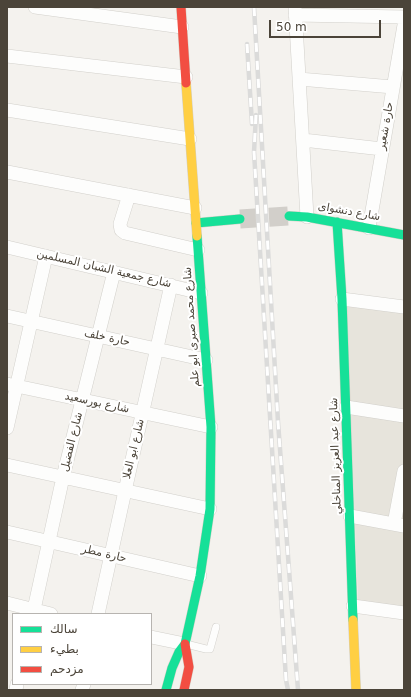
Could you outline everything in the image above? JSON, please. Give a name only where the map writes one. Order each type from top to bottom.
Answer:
[{"type":"street","points":[[35,7],[182,27]]},
{"type":"street","name":"شارع محمد صبرى ابو علم","points":[[166,690],[173,664],[185,644],[200,576],[210,509],[211,427],[181,7]]},
{"type":"street","points":[[306,217],[295,11],[332,11],[404,17]]},
{"type":"street","name":"حارة شعير","points":[[369,228],[393,87],[400,75],[404,25]]},
{"type":"street","points":[[7,56],[186,77]]},
{"type":"street","points":[[299,79],[393,87]]},
{"type":"street","points":[[7,110],[190,139]]},
{"type":"street","points":[[303,140],[382,149]]},
{"type":"street","points":[[7,172],[195,208]]},
{"type":"street","points":[[129,195],[120,224],[121,230],[125,233],[198,250]]},
{"type":"street","name":"شارع دنشواى","points":[[289,216],[337,222],[404,236]]},
{"type":"street","points":[[196,223],[240,219]]},
{"type":"street","name":"شارع عبد العزيز المناخلي","points":[[337,222],[342,299],[356,690]]},
{"type":"street","name":"شارع جمعية الشبان المسلمين","points":[[7,247],[201,293]]},
{"type":"street","points":[[7,428],[12,385],[31,322],[46,256]]},
{"type":"street","name":"شارع الفضيل","points":[[33,612],[63,477],[114,272]]},
{"type":"street","name":"شارع ابو العلا","points":[[98,613],[171,285]]},
{"type":"street","points":[[342,299],[404,307]]},
{"type":"street","name":"حارة خلف","points":[[7,316],[206,360]]},
{"type":"street","name":"شارع بورسعيد","points":[[12,385],[211,427]]},
{"type":"street","points":[[346,407],[404,416]]},
{"type":"street","points":[[7,465],[210,509]]},
{"type":"street","points":[[350,516],[399,525],[404,471]]},
{"type":"street","name":"حارة مطر","points":[[7,532],[200,576]]},
{"type":"street","points":[[7,603],[33,612]]},
{"type":"street","points":[[353,606],[404,613]]},
{"type":"street","points":[[152,637],[185,644]]},
{"type":"street","name":"شارع محمد صبرى ابو علم","points":[[184,690],[188,667],[185,644]]},
{"type":"lane","points":[[185,644],[210,649],[216,627]]},
{"type":"shaded area","points":[[346,303],[404,311],[404,609],[358,602]]},
{"type":"tunnel","points":[[240,219],[289,216]]},
{"type":"railway","points":[[254,7],[278,422],[298,690]]},
{"type":"railway","points":[[247,44],[252,124]]},
{"type":"railway","points":[[256,115],[254,152],[286,680],[288,690]]},
{"type":"traffic: fast","points":[[289,216],[307,217],[404,235]]},
{"type":"traffic: fast","points":[[196,223],[240,219]]},
{"type":"traffic: fast","points":[[337,222],[342,299],[353,620]]},
{"type":"traffic: fast","points":[[166,690],[172,668],[179,652],[185,644],[200,576],[210,509],[211,427],[197,236]]},
{"type":"traffic: slow","points":[[186,83],[197,236]]},
{"type":"traffic: slow","points":[[353,620],[356,690]]},
{"type":"traffic: jam","points":[[181,7],[186,83]]},
{"type":"traffic: jam","points":[[184,690],[189,667],[185,644]]}]
